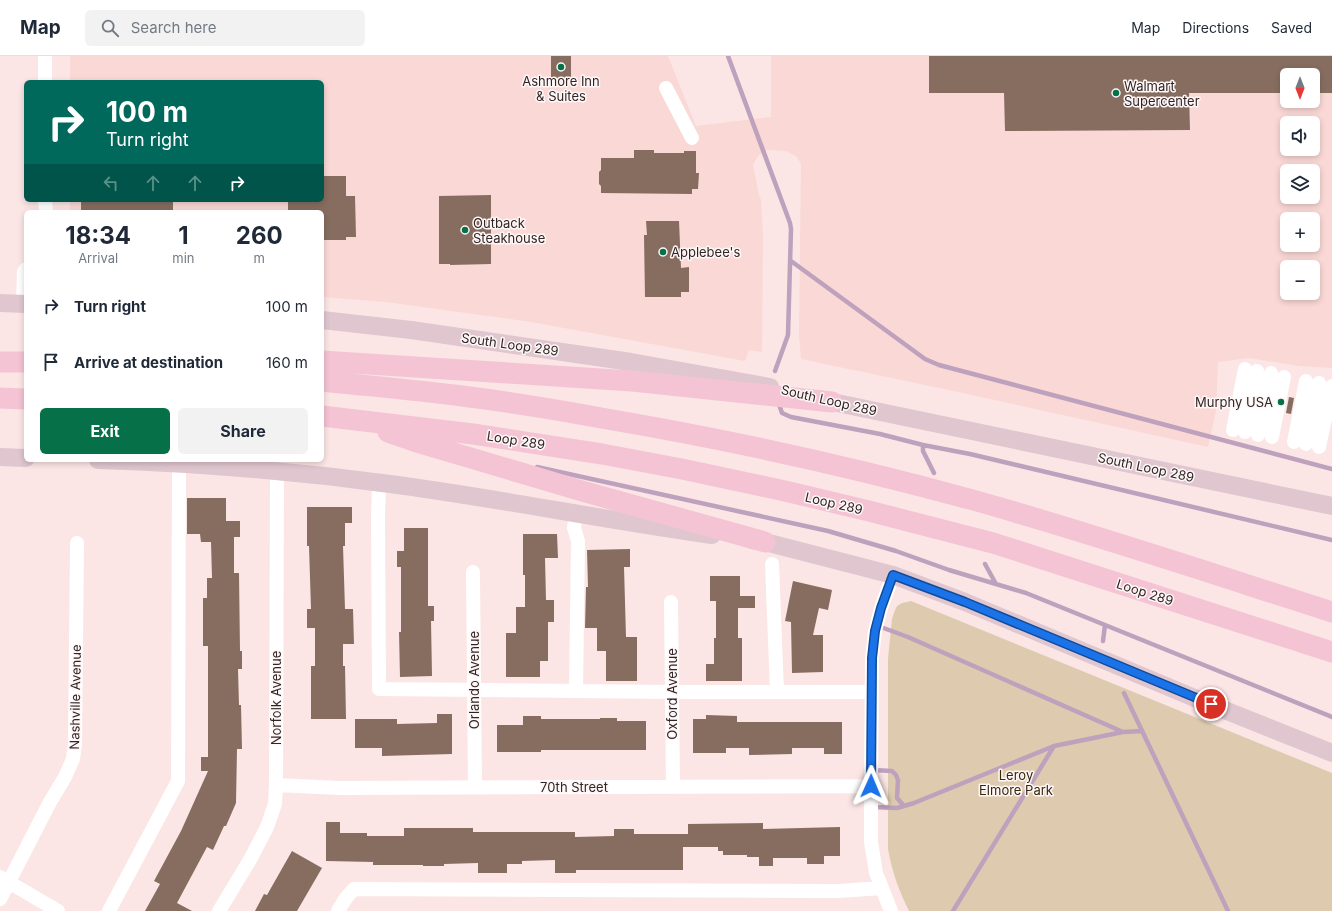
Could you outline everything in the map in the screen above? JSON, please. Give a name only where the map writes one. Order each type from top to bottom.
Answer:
[{"type":"highway","points":[[324,361],[632,381],[832,402]]},
{"type":"highway","points":[[0,362],[24,362]]},
{"type":"highway","points":[[324,381],[463,396],[574,413],[742,444],[833,464],[972,500],[1084,532],[1332,612]]},
{"type":"highway","points":[[0,398],[24,399]]},
{"type":"highway","name":"Loop 289","points":[[324,416],[473,434],[602,454],[682,469],[815,498],[993,543],[1332,652]]},
{"type":"highway","points":[[352,419],[420,443],[494,466],[765,542]]},
{"type":"main road","points":[[0,303],[24,304]]},
{"type":"main road","name":"South Loop 289","points":[[324,320],[411,330],[631,362],[762,385],[832,402],[1332,506]]},
{"type":"main road","points":[[0,457],[24,458]]},
{"type":"main road","points":[[138,462],[277,471],[379,483],[664,528],[765,542],[893,575],[965,602],[1197,699],[1332,753]]},
{"type":"street","points":[[45,56],[45,80]]},
{"type":"street","points":[[666,88],[692,138]]},
{"type":"street","points":[[24,272],[24,304]]},
{"type":"street","points":[[1252,434],[1264,372],[1252,434]]},
{"type":"street","points":[[1319,383],[1306,444],[1319,383]]},
{"type":"street","points":[[109,911],[178,781],[179,464]]},
{"type":"street","name":"Norfolk Avenue","points":[[219,911],[251,858],[267,827],[275,804],[277,471]]},
{"type":"street","points":[[379,483],[379,689],[672,692],[872,692]]},
{"type":"street","points":[[576,514],[574,528],[578,541],[576,691]]},
{"type":"street","name":"Nashville Avenue","points":[[0,899],[4,880],[65,776],[73,759],[75,744],[77,543]]},
{"type":"street","points":[[772,564],[777,692]]},
{"type":"street","name":"Orlando Avenue","points":[[473,572],[475,787]]},
{"type":"street","points":[[891,911],[876,872],[871,842],[871,786],[872,658],[875,631],[885,595],[893,575]]},
{"type":"street","name":"Oxford Avenue","points":[[671,602],[672,787]]},
{"type":"street","name":"70th Street","points":[[276,785],[340,788],[871,786]]},
{"type":"street","points":[[4,880],[58,911]]},
{"type":"street","points":[[338,911],[354,889],[838,891],[882,888]]},
{"type":"shaded area","points":[[70,56],[668,56],[696,126],[771,117],[771,56],[1332,56],[1332,368],[1299,366],[1249,358],[1218,362],[1216,411],[1208,447],[801,359],[799,334],[801,164],[797,157],[786,151],[767,150],[758,156],[753,165],[761,200],[763,236],[762,352],[749,350],[745,361],[531,322],[386,302],[324,297],[324,210],[70,210],[70,202],[324,202],[324,80],[70,80]]},
{"type":"green space","name":"Leroy Elmore Park","points":[[911,601],[1332,773],[1332,911],[909,911],[896,881],[888,849],[888,659],[892,619],[895,610],[897,606],[902,603]]},
{"type":"building","name":"Ashmore Inn & Suites","points":[[551,56],[571,56],[571,79],[551,79]]},
{"type":"building","name":"Walmart Supercenter","points":[[929,56],[1332,56],[1332,93],[1320,93],[1320,68],[1280,68],[1280,93],[1189,93],[1190,130],[1005,131],[1004,93],[929,93]]},
{"type":"building","points":[[634,150],[654,150],[654,153],[684,153],[684,151],[696,151],[696,173],[699,173],[698,189],[692,189],[692,194],[601,193],[599,172],[601,170],[601,158],[634,158]]},
{"type":"building","points":[[324,176],[346,176],[346,196],[355,196],[356,237],[346,237],[346,240],[324,240],[324,210],[288,210],[288,202],[324,202]]},
{"type":"building","name":"Outback Steakhouse","points":[[491,195],[491,264],[439,264],[439,196]]},
{"type":"building","points":[[81,202],[173,202],[173,210],[81,210]]},
{"type":"building","name":"Applebee's","points":[[646,221],[679,221],[681,268],[689,267],[689,292],[681,292],[681,297],[645,297],[644,235],[647,235]]},
{"type":"building","points":[[1289,397],[1294,398],[1291,414],[1286,413]]},
{"type":"building","points":[[187,498],[226,498],[226,521],[240,521],[240,537],[234,537],[234,573],[239,573],[240,651],[242,651],[242,669],[238,669],[242,749],[237,749],[236,803],[213,850],[207,847],[177,903],[192,911],[145,911],[160,884],[154,881],[181,831],[208,771],[201,771],[201,757],[208,757],[208,646],[203,646],[203,598],[207,598],[207,578],[212,578],[211,542],[201,542],[200,534],[187,534]]},
{"type":"building","points":[[307,507],[352,507],[352,523],[345,523],[345,546],[343,546],[345,609],[353,609],[354,644],[343,644],[346,719],[311,719],[311,666],[315,666],[315,628],[307,628],[307,609],[311,609],[309,546],[307,546]]},
{"type":"building","points":[[404,528],[428,528],[428,606],[434,606],[434,621],[431,621],[432,676],[400,677],[399,632],[401,632],[401,567],[397,567],[397,551],[404,551]]},
{"type":"building","points":[[523,534],[557,534],[558,558],[545,558],[546,600],[554,600],[554,622],[548,622],[548,661],[540,661],[540,677],[506,677],[506,633],[516,633],[516,607],[525,607]]},
{"type":"building","points":[[630,549],[630,567],[624,567],[626,637],[637,637],[637,681],[606,681],[606,651],[597,651],[597,628],[585,628],[586,587],[588,587],[587,550]]},
{"type":"building","points":[[710,576],[740,576],[740,596],[755,596],[755,608],[738,608],[738,638],[742,638],[742,681],[706,681],[706,664],[714,664],[714,638],[716,638],[716,601],[710,601]]},
{"type":"building","points":[[793,581],[832,590],[828,610],[819,608],[813,635],[823,635],[823,672],[792,673],[791,622],[785,621]]},
{"type":"building","points":[[437,714],[452,714],[452,754],[382,756],[382,748],[355,748],[355,719],[397,719],[397,724],[437,723]]},
{"type":"building","points":[[706,715],[737,716],[737,722],[842,722],[842,754],[824,754],[824,748],[792,748],[792,754],[749,755],[749,748],[726,748],[726,753],[693,753],[693,719],[706,719]]},
{"type":"building","points":[[523,716],[541,716],[541,719],[617,718],[617,721],[646,721],[646,750],[541,750],[541,752],[497,752],[497,725],[523,725]]},
{"type":"building","points":[[326,822],[340,822],[340,833],[367,833],[367,836],[404,836],[404,828],[473,828],[473,832],[575,832],[575,837],[614,836],[614,829],[634,829],[634,834],[688,834],[688,824],[763,823],[763,829],[840,827],[840,856],[824,856],[824,864],[807,864],[807,858],[773,858],[773,866],[759,866],[759,857],[747,857],[747,855],[723,855],[723,851],[718,851],[718,847],[683,847],[683,870],[576,870],[576,873],[555,873],[555,860],[522,861],[522,864],[507,864],[507,873],[478,873],[478,863],[423,866],[373,865],[373,862],[326,861]]},
{"type":"building","points":[[292,851],[322,868],[297,911],[255,911],[264,894],[267,895]]},
{"type":"waterway","points":[[728,56],[791,229],[788,335],[775,371]]},
{"type":"waterway","points":[[791,261],[925,359],[939,365],[1332,469]]},
{"type":"waterway","points":[[780,407],[782,413],[791,417],[880,434],[923,445],[923,451],[934,473]]},
{"type":"waterway","points":[[923,445],[970,454],[1332,540]]},
{"type":"waterway","points":[[537,467],[828,531],[896,551],[949,570],[1026,593],[1332,717]]},
{"type":"waterway","points":[[985,564],[996,584]]},
{"type":"waterway","points":[[1103,641],[1105,625]]},
{"type":"waterway","points":[[878,626],[908,637],[1123,732]]},
{"type":"waterway","points":[[1124,693],[1228,911]]},
{"type":"waterway","points":[[873,807],[897,808],[914,803],[1054,746],[1123,732],[1142,731]]},
{"type":"waterway","points":[[953,911],[1054,746]]},
{"type":"waterway","points":[[873,770],[892,771],[896,775],[898,780],[897,798],[904,806]]},
{"type":"place","name":"Ashmore Inn & Suites","points":[[561,67]]},
{"type":"place","name":"Walmart Supercenter","points":[[1116,93]]},
{"type":"place","name":"Outback Steakhouse","points":[[465,230]]},
{"type":"place","name":"Applebee's","points":[[663,252]]},
{"type":"place","name":"Murphy USA","points":[[1281,402]]},
{"type":"route","points":[[871,786],[872,658],[875,631],[885,595],[893,575],[965,602],[1211,704]]}]
